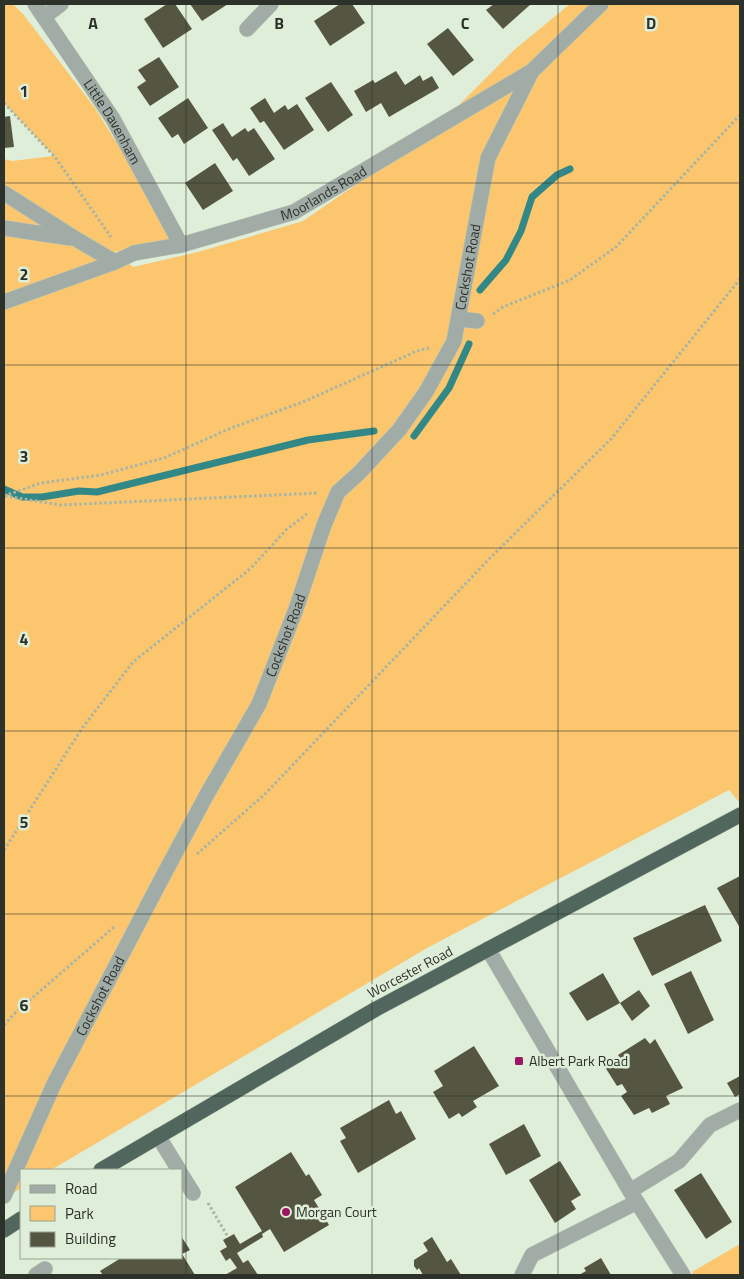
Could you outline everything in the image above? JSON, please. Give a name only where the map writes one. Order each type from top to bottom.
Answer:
[{"type":"highway","name":"Worcester Road","points":[[103,1169],[376,1009],[740,814]]},
{"type":"highway","points":[[4,1230],[20,1220]]},
{"type":"street","name":"Little Davenham","points":[[35,4],[114,119],[181,246]]},
{"type":"street","points":[[44,17],[61,4]]},
{"type":"street","points":[[247,29],[271,4]]},
{"type":"street","name":"Moorlands Road","points":[[4,302],[120,260],[134,253],[181,246],[294,212],[532,71],[600,4]]},
{"type":"street","name":"Cockshot Road","points":[[4,1196],[54,1084],[96,1005],[155,876],[206,796],[259,704],[296,609],[324,525],[338,492],[400,430],[426,392],[454,341],[488,158],[532,71]]},
{"type":"street","points":[[4,193],[76,239],[120,260]]},
{"type":"street","points":[[4,228],[76,239]]},
{"type":"street","points":[[459,319],[482,320]]},
{"type":"street","points":[[488,949],[633,1196],[683,1275]]},
{"type":"street","points":[[90,986],[96,1005]]},
{"type":"street","points":[[522,1275],[532,1255],[633,1196],[679,1161],[710,1125],[740,1110]]},
{"type":"street","points":[[158,1136],[178,1169]]},
{"type":"street","points":[[182,1175],[199,1195]]},
{"type":"path","points":[[4,103],[55,156],[120,260]]},
{"type":"path","points":[[482,320],[503,307],[570,280],[616,246],[740,115]]},
{"type":"path","points":[[192,858],[265,794],[490,558],[611,439],[740,279]]},
{"type":"path","points":[[4,496],[41,483],[101,475],[164,458],[231,428],[303,402],[417,351],[454,341]]},
{"type":"path","points":[[4,496],[61,505],[338,492]]},
{"type":"path","points":[[4,850],[82,727],[133,662],[250,569],[287,530],[309,513]]},
{"type":"path","points":[[4,1025],[16,1012],[119,922]]},
{"type":"path","points":[[199,1195],[228,1237]]},
{"type":"green space","points":[[4,4],[13,4],[23,14],[95,108],[147,192],[171,241],[115,252],[133,267],[198,252],[303,221],[431,133],[514,50],[570,4],[740,4],[740,803],[729,790],[427,948],[53,1169],[20,1169],[20,1189],[4,1199],[4,159],[12,161],[54,156],[4,103]]},
{"type":"green space","points":[[740,1244],[740,1275],[694,1275],[692,1272]]},
{"type":"building","points":[[167,4],[175,4],[192,29],[163,48],[144,19]]},
{"type":"building","points":[[190,4],[228,4],[202,21]]},
{"type":"building","points":[[340,4],[352,4],[365,23],[330,46],[314,21]]},
{"type":"building","points":[[494,4],[531,4],[503,29],[486,10]]},
{"type":"building","points":[[448,28],[474,60],[453,76],[427,44]]},
{"type":"building","points":[[159,57],[179,87],[150,106],[137,87],[146,81],[138,70]]},
{"type":"building","points":[[396,71],[405,85],[420,75],[423,81],[432,76],[439,88],[389,117],[381,103],[366,112],[354,91],[373,80],[375,83]]},
{"type":"building","points":[[331,82],[353,115],[328,132],[305,98]]},
{"type":"building","points":[[188,98],[208,128],[184,144],[178,134],[172,138],[158,118]]},
{"type":"building","points":[[265,98],[274,113],[285,105],[288,110],[297,104],[314,130],[284,150],[264,121],[260,123],[250,108]]},
{"type":"building","points":[[10,116],[14,147],[4,148],[4,117]]},
{"type":"building","points":[[223,123],[232,137],[245,128],[248,132],[254,128],[275,159],[249,176],[237,158],[233,161],[212,130]]},
{"type":"building","points":[[215,163],[233,191],[203,210],[185,183]]},
{"type":"building","points":[[740,876],[740,928],[717,888]]},
{"type":"building","points":[[705,905],[722,941],[652,976],[633,938]]},
{"type":"building","points":[[691,971],[714,1020],[688,1034],[664,984]]},
{"type":"building","points":[[603,973],[620,1003],[587,1021],[569,993]]},
{"type":"building","points":[[639,990],[650,1006],[632,1021],[620,1003]]},
{"type":"building","points":[[645,1038],[650,1044],[655,1039],[683,1088],[666,1096],[670,1104],[652,1113],[649,1108],[634,1115],[621,1096],[627,1092],[622,1084],[617,1086],[605,1067],[621,1059],[618,1055]]},
{"type":"building","points":[[474,1046],[499,1086],[473,1101],[477,1107],[462,1117],[459,1113],[449,1119],[433,1092],[443,1086],[434,1071]]},
{"type":"building","points":[[740,1076],[740,1094],[735,1097],[727,1083]]},
{"type":"building","points":[[389,1100],[396,1114],[401,1111],[416,1139],[358,1173],[340,1141],[346,1138],[340,1128]]},
{"type":"building","points":[[524,1124],[541,1156],[506,1175],[489,1144]]},
{"type":"building","name":"Morgan Court","points":[[291,1152],[306,1176],[309,1174],[322,1195],[314,1200],[329,1225],[284,1252],[270,1229],[262,1234],[263,1237],[237,1253],[243,1263],[248,1260],[258,1275],[225,1275],[237,1268],[230,1258],[226,1261],[220,1251],[227,1247],[223,1240],[234,1234],[240,1244],[262,1231],[235,1187]]},
{"type":"building","points":[[560,1161],[581,1195],[571,1201],[576,1209],[555,1223],[529,1180]]},
{"type":"building","points":[[701,1173],[732,1222],[706,1239],[674,1190]]},
{"type":"building","points":[[432,1237],[447,1262],[451,1259],[461,1275],[423,1275],[419,1268],[417,1270],[414,1266],[414,1260],[428,1251],[423,1243]]},
{"type":"building","points":[[182,1238],[190,1250],[182,1254]]},
{"type":"building","points":[[182,1254],[195,1275],[103,1275],[100,1271],[119,1259],[182,1259]]},
{"type":"building","points":[[601,1258],[611,1275],[579,1275],[586,1271],[584,1268]]},
{"type":"waterway","points":[[480,290],[506,260],[521,231],[532,197],[557,175],[570,169]]},
{"type":"waterway","points":[[414,436],[449,388],[469,344]]},
{"type":"waterway","points":[[4,489],[22,497],[42,497],[79,491],[97,492],[308,440],[374,431]]},
{"type":"place","name":"Albert Park Road","points":[[519,1061]]},
{"type":"place","name":"Morgan Court","points":[[286,1212]]}]
